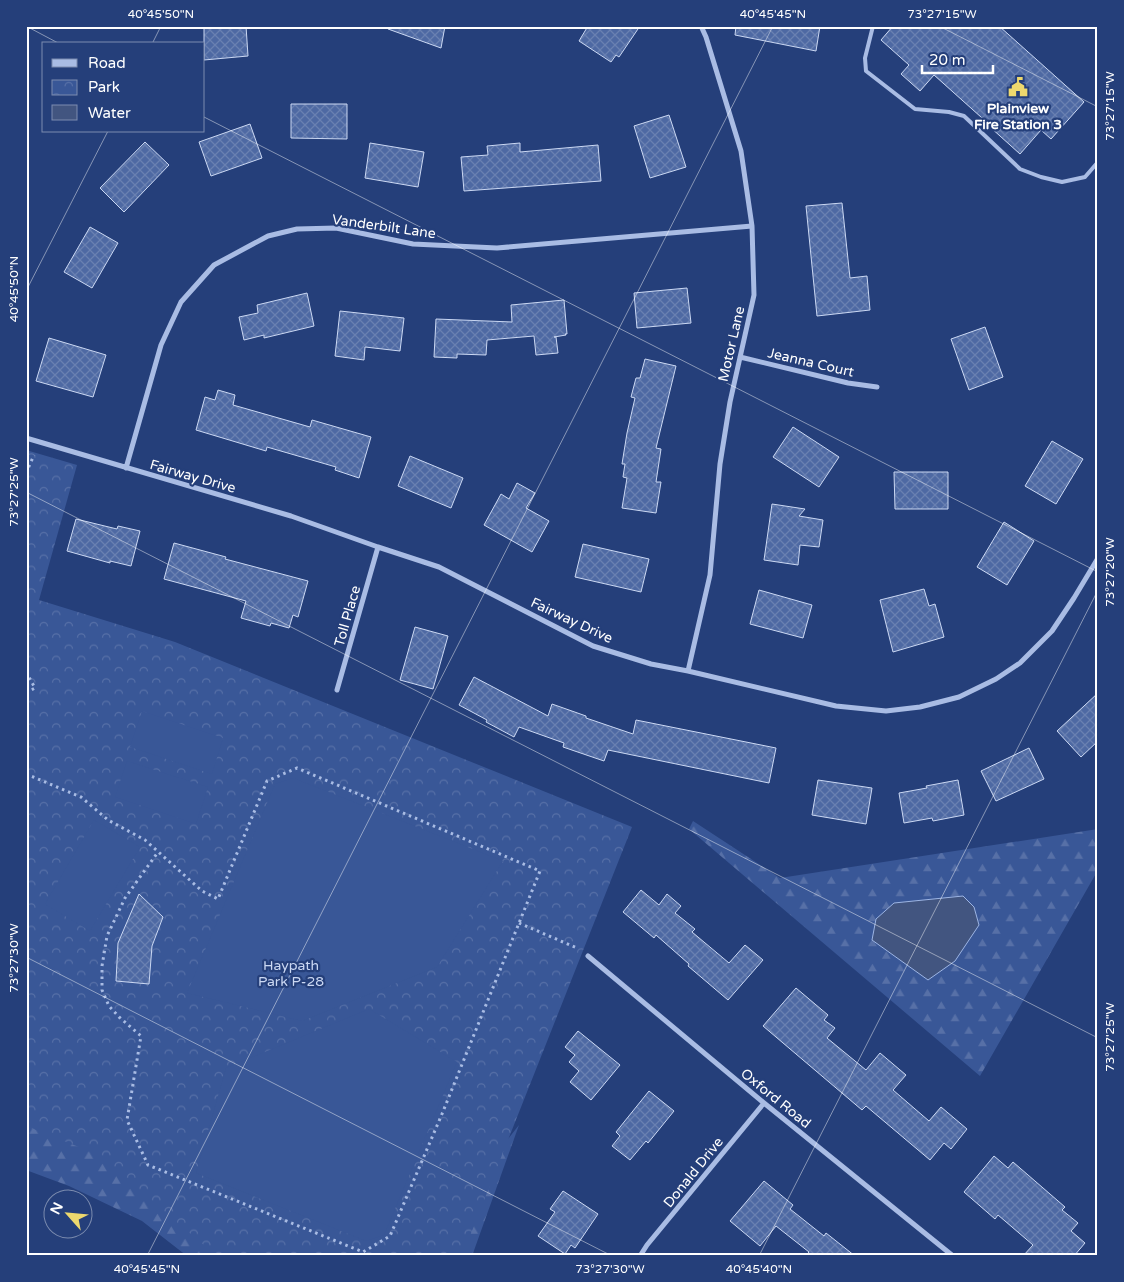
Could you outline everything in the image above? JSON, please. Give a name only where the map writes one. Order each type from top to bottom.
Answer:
[{"type":"street","name":"Motor Lane","points":[[688,671],[710,575],[720,464],[730,402],[754,295],[752,226],[741,151],[701,26]]},
{"type":"street","name":"Vanderbilt Lane","points":[[126,468],[162,345],[181,302],[214,265],[268,236],[297,229],[336,228],[413,244],[497,248],[752,226]]},
{"type":"street","name":"Jeanna Court","points":[[740,357],[848,383],[877,387]]},
{"type":"street","name":"Fairway Drive","points":[[26,438],[291,516],[439,567],[593,646],[652,664],[836,706],[886,711],[920,707],[959,697],[996,679],[1020,663],[1052,631],[1098,558]]},
{"type":"street","name":"Toll Place","points":[[337,690],[378,547]]},
{"type":"street","name":"Oxford Road","points":[[588,956],[764,1103],[953,1256]]},
{"type":"street","name":"Donald Drive","points":[[640,1256],[764,1103]]},
{"type":"lane","points":[[873,26],[865,58],[866,71],[914,109],[949,112],[964,116],[1020,169],[1041,177],[1062,182],[1085,177],[1098,162]]},
{"type":"path","points":[[26,672],[34,688],[26,693]]},
{"type":"path","points":[[26,774],[81,797],[108,820],[145,840],[202,891],[218,899],[267,781],[296,768],[540,870],[442,1114],[390,1236],[363,1252],[148,1165],[127,1120],[141,1036],[109,1006],[102,990],[102,966],[107,936],[114,920],[125,898],[158,852]]},
{"type":"path","points":[[519,923],[574,946],[588,956]]},
{"type":"green space","name":"Haypath Park P-28","points":[[26,450],[77,465],[39,600],[175,642],[632,827],[462,1256],[217,1256],[94,1153],[26,1126]]},
{"type":"green space","points":[[142,711],[223,738],[212,774],[130,747]]},
{"type":"green space","points":[[127,761],[208,787],[196,824],[115,797]]},
{"type":"green space","points":[[293,778],[503,861],[437,967],[302,1021],[187,993],[275,784]]},
{"type":"green space","points":[[94,820],[140,847],[90,931],[45,904]]},
{"type":"green space","points":[[693,821],[780,878],[1098,829],[1098,870],[980,1076],[689,829]]},
{"type":"green space","points":[[26,872],[274,1256],[187,1256],[142,1221],[92,1197],[92,1190],[77,1190],[26,1170]]},
{"type":"green space","points":[[369,1009],[457,1062],[384,1235],[366,1241],[196,1173],[226,1068]]},
{"type":"green space","points":[[519,1125],[472,1256],[438,1256],[481,1173]]},
{"type":"water","points":[[963,896],[974,907],[979,925],[955,961],[928,980],[872,940],[876,919],[894,903]]},
{"type":"building","points":[[204,26],[246,26],[248,56],[205,60]]},
{"type":"building","points":[[389,26],[445,26],[441,48],[388,29]]},
{"type":"building","points":[[588,26],[640,26],[619,57],[616,55],[611,62],[579,41]]},
{"type":"building","points":[[736,26],[820,26],[816,51],[735,35]]},
{"type":"building","name":"Plainview Fire Station 3","points":[[893,26],[999,26],[1084,102],[1051,139],[1041,130],[1020,154],[934,75],[920,91],[901,74],[909,65],[881,40]]},
{"type":"building","points":[[291,104],[347,104],[347,139],[291,138]]},
{"type":"building","points":[[669,115],[686,167],[650,178],[634,126]]},
{"type":"building","points":[[250,124],[262,158],[211,176],[199,142]]},
{"type":"building","points":[[145,142],[169,165],[124,212],[100,188]]},
{"type":"building","points":[[370,143],[424,152],[418,187],[365,178]]},
{"type":"building","points":[[520,143],[520,152],[598,145],[601,181],[464,191],[461,157],[488,155],[487,146]]},
{"type":"building","points":[[842,203],[850,278],[867,276],[870,310],[817,316],[806,206]]},
{"type":"building","points":[[90,227],[118,243],[92,288],[64,272]]},
{"type":"building","points":[[687,288],[691,323],[637,328],[634,293]]},
{"type":"building","points":[[307,293],[314,326],[264,338],[264,335],[244,340],[239,317],[258,313],[257,305]]},
{"type":"building","points":[[564,300],[567,334],[554,337],[556,337],[558,353],[536,355],[534,336],[487,340],[486,355],[457,354],[457,358],[434,357],[436,319],[512,322],[511,305]]},
{"type":"building","points":[[340,311],[404,318],[400,351],[365,347],[364,360],[335,356]]},
{"type":"building","points":[[985,327],[1003,377],[969,390],[951,339]]},
{"type":"building","points":[[49,338],[106,355],[93,397],[36,381]]},
{"type":"building","points":[[645,359],[676,366],[656,448],[661,449],[656,482],[661,482],[656,513],[622,508],[627,478],[623,477],[625,464],[622,464],[635,398],[631,397],[636,378],[640,378]]},
{"type":"building","points":[[218,390],[235,395],[233,405],[310,427],[312,420],[371,437],[359,478],[335,470],[336,467],[267,447],[266,451],[196,430],[205,397],[215,400]]},
{"type":"building","points":[[793,427],[839,457],[819,487],[773,457]]},
{"type":"building","points":[[1052,441],[1083,459],[1056,504],[1025,486]]},
{"type":"building","points":[[410,456],[463,478],[451,508],[398,486]]},
{"type":"building","points":[[894,472],[948,472],[948,509],[895,509]]},
{"type":"building","points":[[517,483],[535,493],[526,508],[549,521],[532,552],[484,525],[501,494],[509,499]]},
{"type":"building","points":[[772,504],[805,509],[799,516],[823,520],[819,547],[800,545],[798,565],[764,560]]},
{"type":"building","points":[[76,519],[117,529],[118,526],[140,531],[131,566],[110,561],[110,563],[67,551]]},
{"type":"building","points":[[1004,522],[1034,541],[1007,585],[977,567]]},
{"type":"building","points":[[174,543],[308,581],[298,617],[293,615],[289,628],[271,623],[270,626],[241,618],[246,601],[164,579]]},
{"type":"building","points":[[583,544],[649,559],[641,592],[575,577]]},
{"type":"building","points":[[924,589],[929,606],[935,604],[944,637],[893,652],[880,600]]},
{"type":"building","points":[[759,590],[812,605],[803,638],[750,624]]},
{"type":"building","points":[[415,627],[448,636],[433,689],[400,680]]},
{"type":"building","points":[[474,677],[548,716],[552,704],[633,734],[636,720],[776,748],[769,783],[608,750],[604,761],[563,747],[564,743],[519,727],[514,737],[459,705]]},
{"type":"building","points":[[1098,693],[1098,741],[1081,757],[1057,731]]},
{"type":"building","points":[[1029,748],[1044,779],[996,801],[981,771]]},
{"type":"building","points":[[818,780],[872,788],[866,824],[812,815]]},
{"type":"building","points":[[958,780],[964,815],[933,821],[932,818],[904,823],[899,793]]},
{"type":"building","points":[[641,890],[659,905],[667,894],[681,906],[675,913],[695,929],[692,932],[729,963],[745,945],[763,960],[728,1000],[688,966],[689,964],[656,935],[654,938],[623,912]]},
{"type":"building","points":[[139,894],[163,917],[152,946],[149,984],[116,981],[118,943]]},
{"type":"building","points":[[796,988],[828,1015],[824,1020],[835,1028],[827,1038],[866,1070],[880,1053],[906,1075],[893,1090],[929,1121],[941,1107],[967,1129],[951,1149],[944,1143],[930,1160],[866,1106],[862,1110],[763,1026]]},
{"type":"building","points":[[578,1031],[620,1065],[591,1100],[570,1082],[579,1071],[569,1062],[575,1055],[565,1047]]},
{"type":"building","points":[[649,1091],[674,1111],[648,1143],[646,1141],[630,1160],[612,1146],[620,1136],[616,1132]]},
{"type":"building","points":[[994,1156],[1008,1168],[1013,1162],[1065,1207],[1062,1210],[1078,1223],[1071,1231],[1085,1243],[1074,1256],[1023,1256],[1033,1245],[998,1215],[995,1219],[964,1192]]},
{"type":"building","points":[[764,1181],[793,1205],[790,1209],[824,1236],[826,1233],[855,1256],[805,1256],[809,1252],[776,1226],[760,1246],[730,1221]]},
{"type":"building","points":[[563,1191],[598,1214],[575,1248],[571,1245],[565,1254],[538,1236],[555,1212],[550,1209]]},
{"type":"place","name":"Plainview Fire Station 3","points":[[1018,87]]}]
